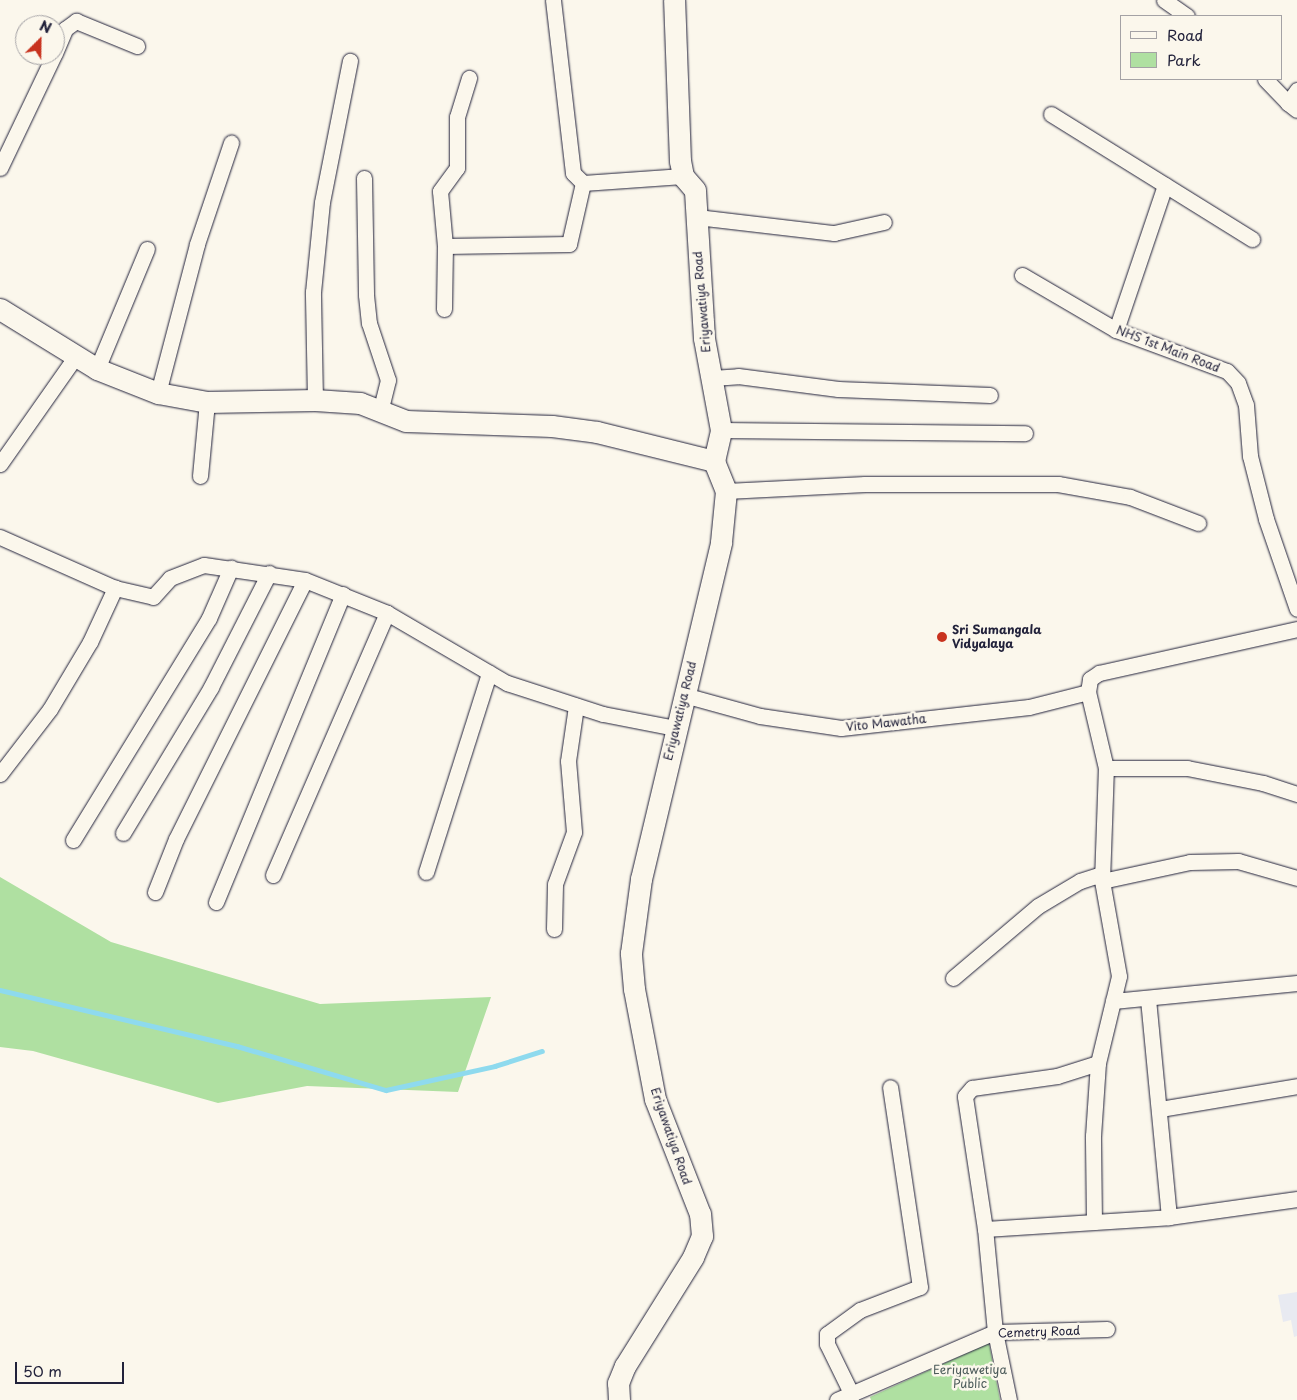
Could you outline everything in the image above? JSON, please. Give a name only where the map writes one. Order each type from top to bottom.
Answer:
[{"type":"street","points":[[553,0],[573,173],[583,183],[683,176]]},
{"type":"street","name":"Eriyawatiya Road","points":[[619,1400],[618,1382],[625,1366],[693,1257],[702,1236],[700,1214],[655,1098],[634,989],[631,953],[641,879],[675,728],[721,542],[726,491],[714,461],[721,430],[704,338],[695,190],[683,176],[674,0]]},
{"type":"street","points":[[1164,0],[1186,15]]},
{"type":"street","points":[[65,29],[76,21],[137,46]]},
{"type":"street","points":[[315,400],[313,292],[321,211],[350,61]]},
{"type":"street","points":[[0,168],[49,65]]},
{"type":"street","points":[[444,310],[445,246],[440,191],[457,168],[457,117],[469,78]]},
{"type":"street","points":[[1266,80],[1292,106],[1297,90]]},
{"type":"street","points":[[1051,114],[1252,239]]},
{"type":"street","points":[[158,393],[197,244],[231,142]]},
{"type":"street","points":[[364,178],[369,323],[388,380],[380,411]]},
{"type":"street","points":[[445,246],[569,244],[583,183]]},
{"type":"street","points":[[1116,330],[1165,185]]},
{"type":"street","points":[[697,217],[834,233],[884,222]]},
{"type":"street","points":[[96,369],[147,249]]},
{"type":"street","name":"NHS 1st Main Road","points":[[1022,275],[1116,330],[1227,371],[1238,384],[1246,406],[1250,456],[1262,501],[1297,609]]},
{"type":"street","points":[[0,308],[96,369],[158,393],[207,402],[315,400],[360,403],[406,421],[552,426],[588,431],[714,461]]},
{"type":"street","points":[[0,464],[76,356]]},
{"type":"street","points":[[712,378],[738,376],[838,389],[990,395]]},
{"type":"street","points":[[200,476],[207,402]]},
{"type":"street","points":[[721,430],[1024,433]]},
{"type":"street","points":[[726,491],[865,484],[1058,484],[1130,497],[1198,523]]},
{"type":"street","points":[[0,537],[115,588],[153,597],[170,578],[204,565],[269,573],[305,580],[387,613],[507,683],[576,706],[675,728]]},
{"type":"street","points":[[73,840],[209,618],[231,568]]},
{"type":"street","points":[[123,833],[211,687],[269,573]]},
{"type":"street","points":[[155,892],[176,839],[305,580]]},
{"type":"street","points":[[0,774],[50,709],[90,642],[115,588]]},
{"type":"street","points":[[216,902],[343,594]]},
{"type":"street","points":[[272,875],[387,613]]},
{"type":"street","points":[[1094,1222],[1093,1136],[1098,1063],[1114,1001],[1118,976],[1102,878],[1106,768],[1088,692],[1090,679],[1099,672],[1297,628]]},
{"type":"street","points":[[426,872],[489,673]]},
{"type":"street","name":"Vito Mawatha","points":[[684,695],[760,716],[841,728],[1029,707],[1088,692]]},
{"type":"street","points":[[554,929],[555,884],[574,832],[568,762],[576,706]]},
{"type":"street","points":[[1106,768],[1187,768],[1263,783],[1297,794]]},
{"type":"street","points":[[953,978],[1038,906],[1080,881],[1190,862],[1228,862],[1297,878]]},
{"type":"street","points":[[1114,1001],[1297,983]]},
{"type":"street","points":[[1148,999],[1169,1218]]},
{"type":"street","points":[[1009,1400],[995,1332],[985,1230],[964,1096],[972,1088],[1057,1076],[1098,1063]]},
{"type":"street","points":[[1160,1109],[1297,1086]]},
{"type":"street","points":[[860,1395],[827,1344],[827,1334],[860,1310],[920,1287],[890,1087]]},
{"type":"street","points":[[985,1230],[1169,1218],[1297,1199]]},
{"type":"street","name":"Cemetry Road","points":[[837,1400],[860,1395],[995,1332],[1108,1329]]},
{"type":"shaded area","points":[[1297,1292],[1297,1336],[1294,1337],[1291,1320],[1283,1322],[1278,1295]]},
{"type":"green space","points":[[0,877],[111,942],[320,1004],[491,997],[458,1092],[307,1086],[218,1103],[33,1051],[0,1047]]},
{"type":"green space","name":"Eeriyawetiya Public","points":[[989,1343],[1000,1400],[871,1400],[870,1397]]},
{"type":"waterway","points":[[0,990],[237,1046],[386,1090],[495,1066],[542,1051]]},
{"type":"place","name":"Sri Sumangala Vidyalaya","points":[[942,637]]}]
